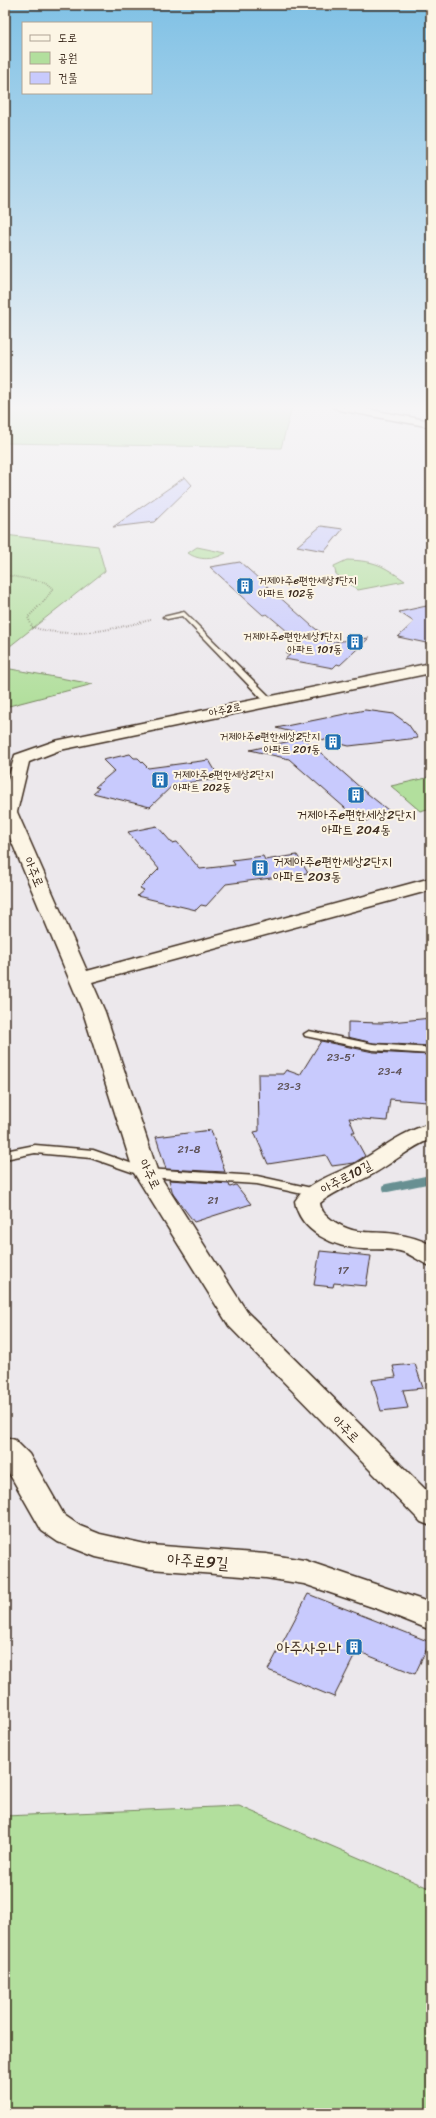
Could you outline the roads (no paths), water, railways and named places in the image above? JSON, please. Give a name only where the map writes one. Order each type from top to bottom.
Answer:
[{"type":"main road","name":"아주2로","points":[[21,759],[55,746],[431,668]]},
{"type":"main road","name":"아주로","points":[[21,759],[8,812],[94,1012],[146,1173],[238,1319],[431,1514]]},
{"type":"main road","points":[[80,979],[431,884]]},
{"type":"main road","name":"아주로10길","points":[[431,1131],[414,1136],[366,1168],[316,1193],[307,1201],[308,1210],[326,1228],[341,1238],[357,1242],[391,1242],[407,1244],[431,1256]]},
{"type":"main road","name":"아주로9길","points":[[5,1448],[19,1462],[53,1523],[69,1534],[96,1545],[150,1557],[266,1566],[304,1572],[388,1600],[431,1617]]},
{"type":"lane","points":[[167,617],[184,614],[269,701]]},
{"type":"lane","points":[[309,1034],[373,1048],[431,1050]]},
{"type":"lane","points":[[5,1155],[35,1149],[93,1154],[146,1173],[257,1180],[316,1193]]},
{"type":"waterway","points":[[387,1188],[431,1179]]},
{"type":"place","name":"거제아주e편한세상1단지 아파트 102동","points":[[245,586]]},
{"type":"place","name":"거제아주e편한세상1단지 아파트 101동","points":[[355,642]]},
{"type":"place","name":"거제아주e편한세상2단지 아파트 201동","points":[[333,742]]},
{"type":"place","name":"거제아주e편한세상2단지 아파트 202동","points":[[160,780]]},
{"type":"place","name":"거제아주e편한세상2단지 아파트 204동","points":[[356,795]]},
{"type":"place","name":"거제아주e편한세상2단지 아파트 203동","points":[[260,868]]},
{"type":"place","name":"아주사우나","points":[[354,1647]]}]
